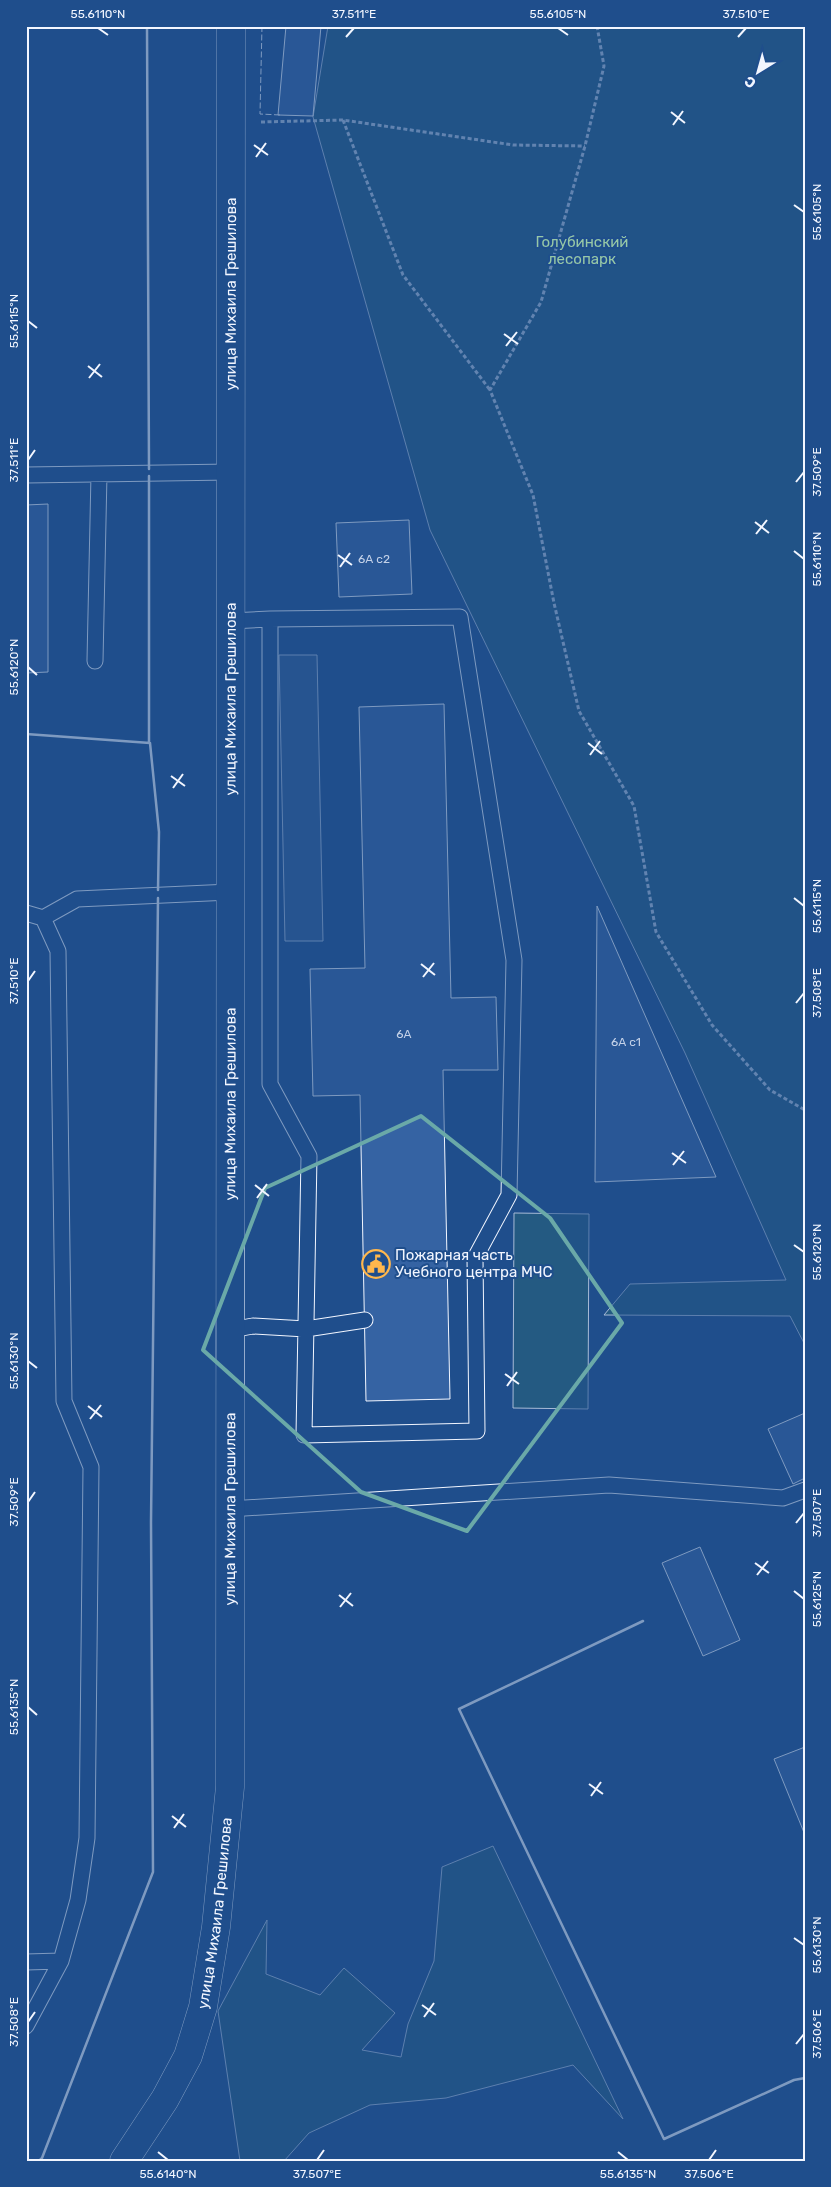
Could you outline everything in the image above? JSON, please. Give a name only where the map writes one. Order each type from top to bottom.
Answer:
[{"type":"street","name":"улица Михаила Грешилова","points":[[124,2161],[165,2099],[188,2056],[203,2007],[216,1927],[230,1787],[231,26]]},
{"type":"lane","points":[[26,475],[231,472]]},
{"type":"lane","points":[[95,661],[99,474]]},
{"type":"lane","points":[[231,621],[270,619],[460,617],[514,960],[509,1195],[475,1258],[477,1431],[304,1435],[308,1156],[270,1084],[270,619]]},
{"type":"lane","points":[[26,913],[43,918],[77,899],[230,892]]},
{"type":"lane","points":[[26,2026],[61,1961],[78,1900],[87,1838],[91,1467],[64,1401],[58,951],[43,918]]},
{"type":"lane","points":[[230,1330],[253,1326],[306,1329],[365,1320]]},
{"type":"lane","points":[[230,1509],[609,1485],[783,1498],[805,1490]]},
{"type":"lane","points":[[26,1962],[61,1961]]},
{"type":"path","points":[[490,390],[541,302],[585,146],[604,66],[597,26]]},
{"type":"path","points":[[231,116],[260,122],[343,120],[513,145],[585,146]]},
{"type":"path","points":[[343,120],[404,275],[490,390],[533,495],[554,603],[579,711],[634,806],[656,932],[712,1025],[770,1090],[805,1110]]},
{"type":"highlighted area","points":[[421,1116],[550,1218],[622,1323],[467,1531],[361,1492],[203,1350],[265,1188]]},
{"type":"green space","name":"Голубинский лесопарк","points":[[328,26],[805,26],[805,1345],[790,1316],[604,1315],[630,1284],[786,1280],[685,1053],[430,530],[313,117]]},
{"type":"green space","points":[[514,1213],[589,1214],[588,1409],[513,1408]]},
{"type":"green space","points":[[493,1846],[623,2119],[573,2065],[446,2098],[370,2105],[309,2133],[284,2161],[240,2161],[218,2011],[267,1920],[266,1974],[320,1995],[344,1968],[395,2013],[362,2050],[401,2057],[408,2024],[434,1961],[442,1867]]},
{"type":"shaded area","points":[[279,655],[317,655],[323,941],[285,941]]},
{"type":"building","points":[[286,26],[321,26],[313,116],[278,115]]},
{"type":"building","points":[[48,504],[48,672],[26,673],[26,505]]},
{"type":"building","points":[[409,520],[412,594],[339,597],[336,523]]},
{"type":"building","points":[[444,704],[451,998],[496,997],[498,1070],[443,1070],[450,1399],[366,1401],[360,1095],[313,1096],[310,969],[365,968],[359,707]]},
{"type":"building","points":[[597,906],[716,1177],[595,1182]]},
{"type":"building","points":[[805,1413],[805,1478],[793,1484],[768,1429]]},
{"type":"building","points":[[700,1547],[740,1640],[703,1656],[662,1563]]},
{"type":"building","points":[[805,1747],[805,1835],[774,1759]]},
{"type":"fence","points":[[262,26],[260,114],[280,115]]},
{"type":"wall","points":[[147,26],[149,469]]},
{"type":"wall","points":[[149,476],[149,743]]},
{"type":"wall","points":[[26,734],[150,743],[159,832],[158,890]]},
{"type":"wall","points":[[39,2161],[42,2158],[153,1872],[151,1522],[158,898]]},
{"type":"wall","points":[[643,1621],[459,1709],[664,2139],[794,2080],[805,2078]]},
{"type":"place","name":"Пожарная часть Учебного центра МЧС","points":[[376,1264]]}]
